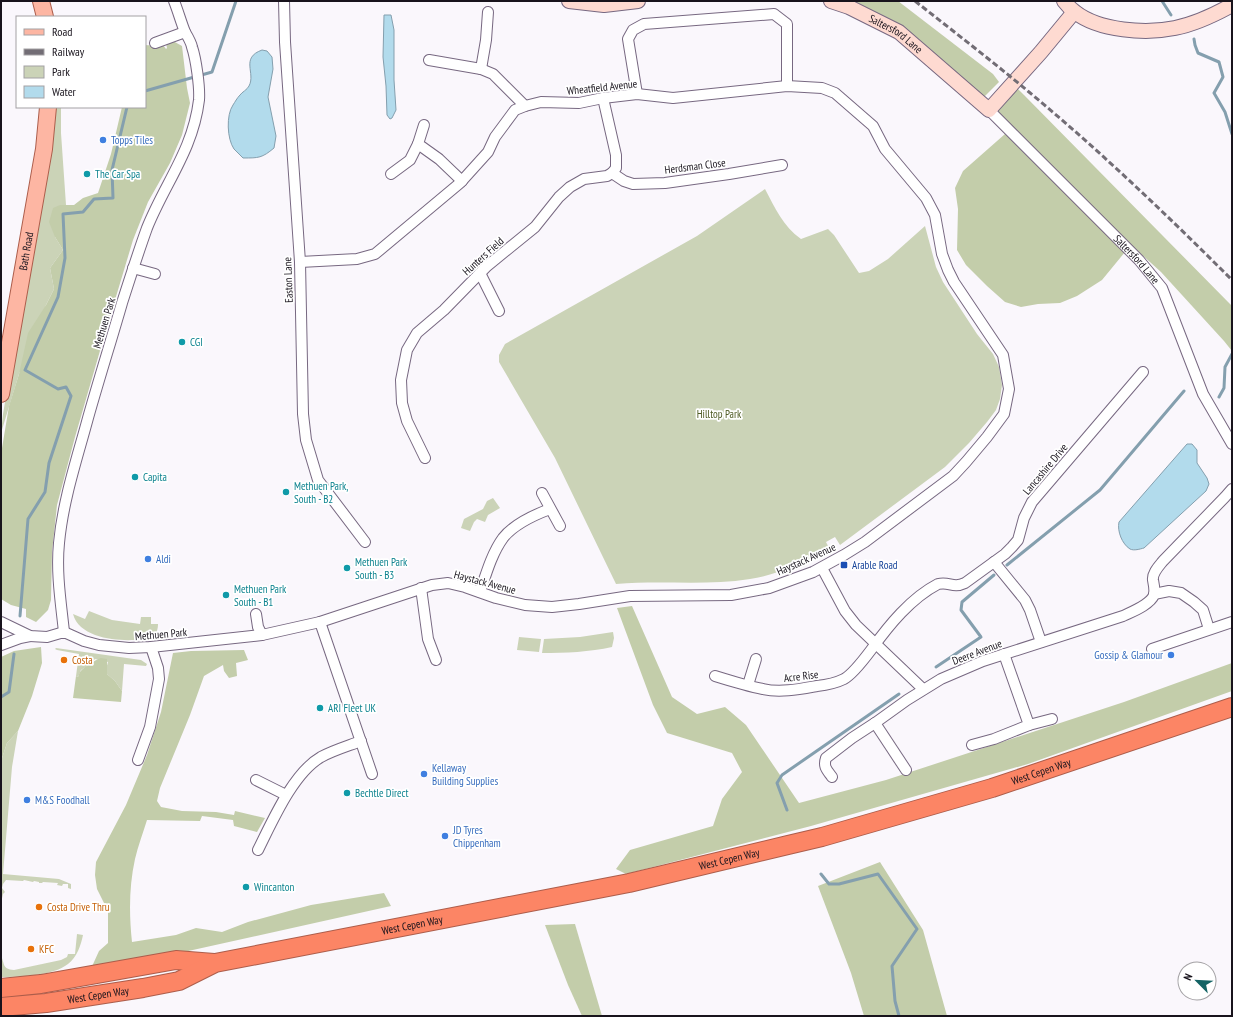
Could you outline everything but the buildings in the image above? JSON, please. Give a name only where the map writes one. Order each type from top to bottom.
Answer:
[{"type":"highway","name":"West Cepen Way","points":[[1,988],[41,984],[176,960],[215,963],[629,883],[829,835],[992,788],[1232,708]]},
{"type":"highway","name":"West Cepen Way","points":[[1,1007],[54,1002],[179,981],[215,963]]},
{"type":"main road","points":[[41,1],[45,16]]},
{"type":"main road","points":[[569,1],[604,5],[638,1]]},
{"type":"main road","name":"Saltersford Lane","points":[[831,1],[849,7],[899,32],[989,110]]},
{"type":"main road","points":[[1064,1],[1074,12],[1088,20],[1104,26],[1122,30],[1145,31],[1174,28],[1189,24],[1220,12],[1232,5]]},
{"type":"main road","points":[[989,110],[1041,52],[1074,12]]},
{"type":"main road","name":"Bath Road","points":[[1,394],[44,149],[48,108]]},
{"type":"street","name":"Methuen Park","points":[[174,1],[185,32],[192,46],[199,89],[199,100],[189,141],[148,227],[133,268],[96,392],[64,508],[58,558],[58,575],[64,632],[84,641],[99,645],[129,648],[262,635],[320,622],[421,588]]},
{"type":"street","name":"Easton Lane","points":[[284,1],[284,42],[300,262],[303,414],[306,440],[318,480],[365,542]]},
{"type":"street","points":[[481,69],[486,40],[488,12]]},
{"type":"street","points":[[637,94],[628,39],[633,30],[644,24],[774,14],[787,24],[787,86]]},
{"type":"street","points":[[155,43],[185,32]]},
{"type":"street","points":[[429,60],[481,69],[493,74],[525,106]]},
{"type":"street","name":"Wheatfield Avenue","points":[[300,262],[357,259],[375,254],[462,181],[488,152],[495,137],[515,110],[525,106],[541,102],[579,103],[637,94],[673,98],[787,86],[822,88],[835,93],[873,126],[885,149],[926,198],[932,209],[942,254],[954,282]]},
{"type":"street","points":[[604,98],[616,155],[616,168],[612,173]]},
{"type":"street","name":"Saltersford Lane","points":[[989,110],[1139,260],[1162,288],[1203,394],[1232,444]]},
{"type":"street","points":[[391,174],[410,160],[418,144],[424,125]]},
{"type":"street","points":[[418,144],[439,159],[462,181]]},
{"type":"street","name":"Herdsman Close","points":[[612,173],[624,181],[633,184],[665,182],[729,174],[782,165]]},
{"type":"street","name":"Hunters Field","points":[[425,458],[406,421],[402,402],[400,380],[407,350],[417,333],[444,310],[480,273],[535,226],[559,197],[584,179],[606,176],[612,173]]},
{"type":"street","points":[[133,268],[156,274]]},
{"type":"street","points":[[480,273],[499,311]]},
{"type":"street","name":"Haystack Avenue","points":[[421,588],[448,583],[466,587],[496,598],[525,604],[552,607],[630,596],[731,595],[769,588],[822,568],[844,556],[953,476],[987,437],[1004,414],[1009,389],[1003,355],[954,282]]},
{"type":"street","name":"Lancashire Drive","points":[[875,644],[898,616],[934,586],[943,583],[958,586],[965,583],[1005,554],[1018,540],[1024,518],[1032,502],[1143,372]]},
{"type":"street","points":[[1209,629],[1203,610],[1181,592],[1170,591],[1154,594],[1153,578],[1156,570],[1163,561],[1232,489]]},
{"type":"street","points":[[542,493],[560,526]]},
{"type":"street","points":[[480,592],[498,546],[504,537],[523,522],[550,509]]},
{"type":"street","points":[[994,562],[1025,600],[1041,642]]},
{"type":"street","points":[[822,568],[845,611],[856,625],[923,689]]},
{"type":"street","points":[[421,588],[428,639],[436,660]]},
{"type":"street","name":"Deere Avenue","points":[[832,777],[825,768],[824,764],[826,758],[852,738],[923,689],[941,679],[983,661],[1123,616],[1138,609],[1152,599],[1154,594]]},
{"type":"street","points":[[256,614],[258,627],[262,635]]},
{"type":"street","points":[[1,622],[30,636]]},
{"type":"street","points":[[320,622],[372,774]]},
{"type":"street","points":[[1152,649],[1232,622]]},
{"type":"street","points":[[1,645],[30,636],[47,637],[64,632]]},
{"type":"street","name":"Acre Rise","points":[[715,676],[763,690],[802,689],[828,684],[844,679],[848,676],[875,644]]},
{"type":"street","points":[[138,760],[150,727],[159,679],[158,668],[151,647]]},
{"type":"street","points":[[1004,654],[1029,725]]},
{"type":"street","points":[[748,685],[756,659]]},
{"type":"street","points":[[972,745],[994,739],[1029,725],[1052,719]]},
{"type":"street","points":[[875,723],[906,770]]},
{"type":"street","points":[[258,850],[286,795],[311,765],[320,758],[336,750],[361,741]]},
{"type":"street","points":[[256,780],[286,795]]},
{"type":"green space","points":[[849,1],[898,1],[993,74],[999,82],[984,97]]},
{"type":"green space","points":[[173,41],[182,46],[190,103],[182,135],[170,163],[148,202],[133,240],[106,330],[57,505],[52,552],[51,600],[48,610],[36,622],[26,617],[26,609],[11,605],[1,599],[1,454],[9,406],[19,374],[28,333],[46,305],[54,289],[50,268],[63,250],[55,237],[49,222],[53,208],[60,205],[74,205],[83,198],[98,193],[111,154],[122,108],[146,108],[146,45],[163,45],[166,49],[166,43]]},
{"type":"green space","points":[[1017,88],[1232,306],[1232,351],[1161,272],[1130,244],[996,112]]},
{"type":"green space","points":[[51,108],[61,108],[61,133],[66,205],[60,205],[55,237],[63,250],[50,268],[54,289],[46,305],[19,374],[1,433],[3,414],[30,254]]},
{"type":"green space","points":[[1005,134],[1125,252],[1102,280],[1077,296],[1060,303],[1038,304],[1021,307],[1005,302],[966,265],[957,250],[958,209],[955,188],[963,171]]},
{"type":"green space","name":"Hilltop Park","points":[[765,189],[784,222],[795,234],[801,239],[828,229],[834,235],[859,273],[869,271],[888,259],[925,226],[936,267],[943,282],[977,334],[993,354],[999,367],[1002,385],[1000,399],[996,410],[969,443],[945,467],[840,545],[835,537],[826,542],[830,550],[781,571],[750,579],[700,583],[616,584],[555,458],[499,362],[499,355],[505,344],[697,236]]},
{"type":"green space","points":[[493,498],[500,508],[488,515],[485,522],[477,519],[470,531],[461,528],[464,519],[483,509],[487,501]]},
{"type":"green space","points":[[632,606],[672,697],[697,714],[725,707],[746,725],[799,803],[886,780],[1124,702],[1232,663],[1232,691],[1028,764],[811,826],[626,874],[616,869],[630,850],[713,826],[722,799],[742,772],[732,753],[667,733],[653,705],[617,608]]},
{"type":"green space","points":[[89,611],[112,620],[140,624],[141,617],[151,617],[151,624],[158,624],[156,633],[154,636],[143,640],[117,640],[98,636],[82,628],[73,614],[85,619]]},
{"type":"green space","points":[[613,632],[614,638],[612,647],[577,652],[542,653],[544,639],[580,637]]},
{"type":"green space","points":[[519,637],[541,639],[539,652],[517,650]]},
{"type":"green space","points":[[41,647],[42,663],[32,696],[18,731],[7,743],[1,761],[1,657],[14,651]]},
{"type":"green space","points":[[55,649],[141,660],[147,664],[146,666],[124,664],[122,691],[115,681],[107,674],[106,669],[108,662],[95,659],[81,670],[78,677],[76,676],[79,654],[57,650]]},
{"type":"green space","points":[[244,650],[248,660],[236,663],[237,676],[229,678],[224,671],[223,665],[204,676],[190,715],[160,788],[157,801],[161,807],[182,811],[216,812],[234,815],[235,811],[265,818],[257,832],[234,826],[233,820],[202,816],[200,821],[147,820],[136,854],[133,869],[130,911],[132,942],[176,935],[196,928],[222,932],[248,922],[311,905],[384,893],[391,906],[89,973],[99,951],[108,943],[108,911],[97,889],[95,875],[96,862],[126,805],[147,755],[161,712],[173,653],[191,651]]},
{"type":"green space","points":[[101,658],[107,659],[107,674],[115,681],[122,691],[121,702],[73,698],[76,676],[78,677],[84,668]]},
{"type":"green space","points":[[18,731],[12,767],[3,874],[59,879],[71,884],[71,889],[68,888],[68,884],[63,884],[62,886],[57,885],[58,883],[6,880],[2,888],[5,892],[1,903],[1,761],[7,743]]},
{"type":"green space","points":[[880,862],[923,930],[947,1016],[864,1016],[851,973],[818,886]]},
{"type":"green space","points":[[575,924],[602,1016],[582,1016],[568,985],[545,925]]},
{"type":"green space","points":[[77,934],[83,935],[78,951],[74,958],[62,968],[36,975],[1,977],[1,956],[4,966],[7,969],[14,970],[61,960],[67,957],[68,954],[75,954]]},
{"type":"water","points":[[384,15],[391,15],[394,30],[394,80],[396,110],[390,119],[387,115],[383,57]]},
{"type":"water","points":[[262,50],[267,51],[272,57],[273,69],[268,97],[276,136],[274,148],[260,157],[243,158],[234,149],[230,139],[228,127],[229,115],[237,99],[247,89],[251,81],[250,61],[252,57],[255,53]]},
{"type":"water","points":[[1187,444],[1192,444],[1197,450],[1197,463],[1207,478],[1209,484],[1206,491],[1144,548],[1135,550],[1130,549],[1121,537],[1119,522]]},
{"type":"waterway","points":[[146,91],[212,72],[236,1]]},
{"type":"waterway","points":[[1162,1],[1171,15]]},
{"type":"waterway","points":[[1194,39],[1198,53],[1219,62],[1223,77],[1214,93],[1225,112],[1232,134]]},
{"type":"waterway","points":[[20,616],[28,519],[45,492],[49,463],[71,396],[66,387],[58,389],[25,370],[58,297],[65,258],[63,214],[83,212],[94,199],[113,198],[112,170],[127,108]]},
{"type":"waterway","points":[[1219,397],[1224,388],[1225,367],[1232,354]]},
{"type":"waterway","points":[[1007,565],[1100,490],[1184,391]]},
{"type":"waterway","points":[[936,667],[981,637],[961,610],[962,602],[994,575]]},
{"type":"waterway","points":[[1,697],[9,692],[14,654]]},
{"type":"waterway","points":[[787,810],[777,783],[782,775],[899,694]]},
{"type":"waterway","points":[[821,874],[829,884],[839,884],[878,874],[917,929],[892,966],[895,1001],[899,1016]]},
{"type":"railway","points":[[915,1],[1015,80],[1082,137],[1232,280]]},
{"type":"place","name":"Topps Tiles","points":[[103,140]]},
{"type":"place","name":"The Car Spa","points":[[87,174]]},
{"type":"place","name":"CGI","points":[[182,342]]},
{"type":"place","name":"Capita","points":[[135,477]]},
{"type":"place","name":"Methuen Park, South - B2","points":[[286,492]]},
{"type":"place","name":"Aldi","points":[[148,559]]},
{"type":"place","name":"Arable Road","points":[[844,565]]},
{"type":"place","name":"Methuen Park South - B3","points":[[347,568]]},
{"type":"place","name":"Methuen Park South - B1","points":[[226,595]]},
{"type":"place","name":"Gossip & Glamour","points":[[1171,655]]},
{"type":"place","name":"Costa","points":[[64,660]]},
{"type":"place","name":"ARI Fleet UK","points":[[320,708]]},
{"type":"place","name":"Kellaway Building Supplies","points":[[424,774]]},
{"type":"place","name":"Bechtle Direct","points":[[347,793]]},
{"type":"place","name":"M&S Foodhall","points":[[27,800]]},
{"type":"place","name":"JD Tyres Chippenham","points":[[445,836]]},
{"type":"place","name":"Wincanton","points":[[246,887]]},
{"type":"place","name":"Costa Drive Thru","points":[[39,907]]},
{"type":"place","name":"KFC","points":[[31,949]]}]
